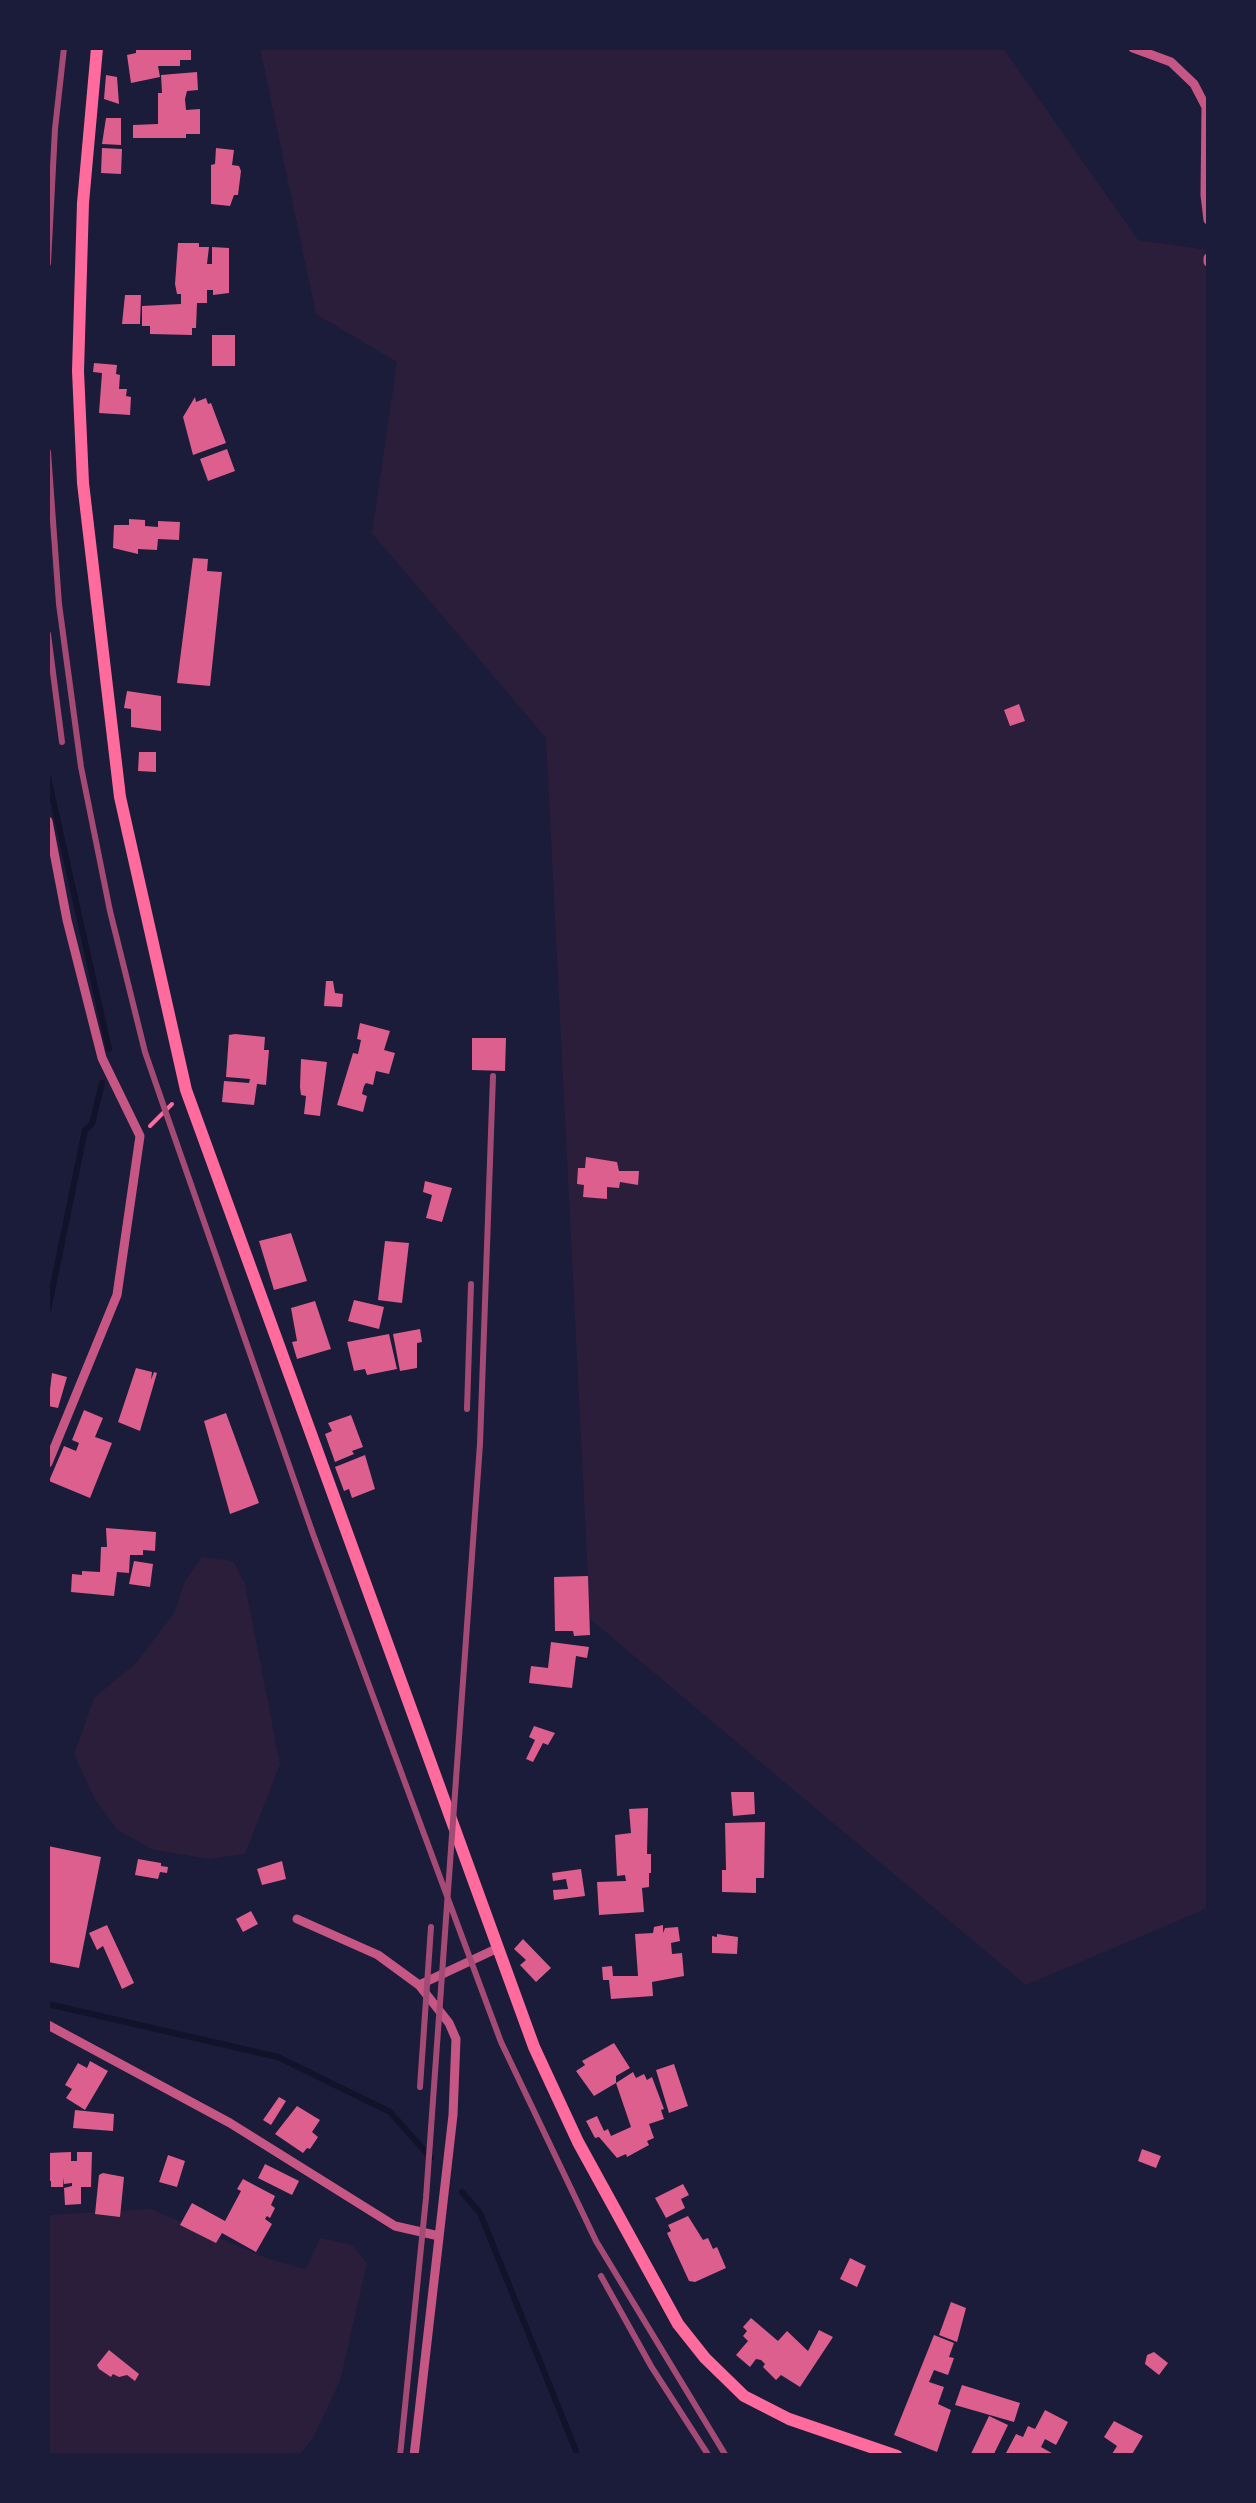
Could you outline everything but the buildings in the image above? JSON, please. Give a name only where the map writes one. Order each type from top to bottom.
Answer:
[{"type":"main road","points":[[96,48],[78,372],[83,483],[120,797],[186,1090],[534,2047],[578,2142],[678,2324],[705,2358],[744,2396],[789,2418],[897,2456]]},
{"type":"street","points":[[1133,48],[1171,62],[1194,84],[1206,107],[1204,196],[1208,220]]},
{"type":"street","points":[[48,822],[102,1058],[140,1136],[117,1296],[48,1463]]},
{"type":"street","points":[[298,1920],[378,1956],[419,1985],[449,2023],[456,2039],[454,2116],[414,2456]]},
{"type":"street","points":[[419,1985],[498,1948]]},
{"type":"street","points":[[48,2025],[230,2122],[396,2226],[439,2236]]},
{"type":"path","points":[[140,1136],[186,1090]]},
{"type":"shaded area","points":[[260,48],[1003,48],[1138,240],[1208,250],[1208,1908],[1026,1985],[590,1619],[546,738],[372,533],[397,362],[316,314]]},
{"type":"shaded area","points":[[202,1557],[233,1561],[245,1584],[280,1764],[245,1854],[209,1859],[154,1850],[117,1830],[95,1799],[74,1755],[94,1698],[137,1662],[174,1613],[185,1581]]},
{"type":"shaded area","points":[[151,2209],[269,2259],[306,2269],[320,2238],[352,2245],[367,2263],[340,2381],[313,2438],[299,2455],[48,2456],[48,2215]]},
{"type":"waterway","points":[[48,778],[109,1049]]},
{"type":"waterway","points":[[48,1310],[85,1130],[92,1124],[102,1083]]},
{"type":"waterway","points":[[48,2004],[278,2057],[390,2112],[431,2158]]},
{"type":"waterway","points":[[462,2192],[480,2213],[578,2456]]},
{"type":"railway","points":[[48,263],[64,48]]},
{"type":"railway","points":[[48,452],[59,604],[81,767],[110,911],[145,1052],[313,1534],[501,2042],[596,2241],[726,2456]]},
{"type":"railway","points":[[48,634],[62,742]]},
{"type":"railway","points":[[400,2456],[426,2198],[480,1444],[493,1076]]},
{"type":"railway","points":[[467,1409],[471,1284]]},
{"type":"railway","points":[[420,2087],[431,1927]]},
{"type":"railway","points":[[601,2276],[651,2366],[709,2456]]}]
